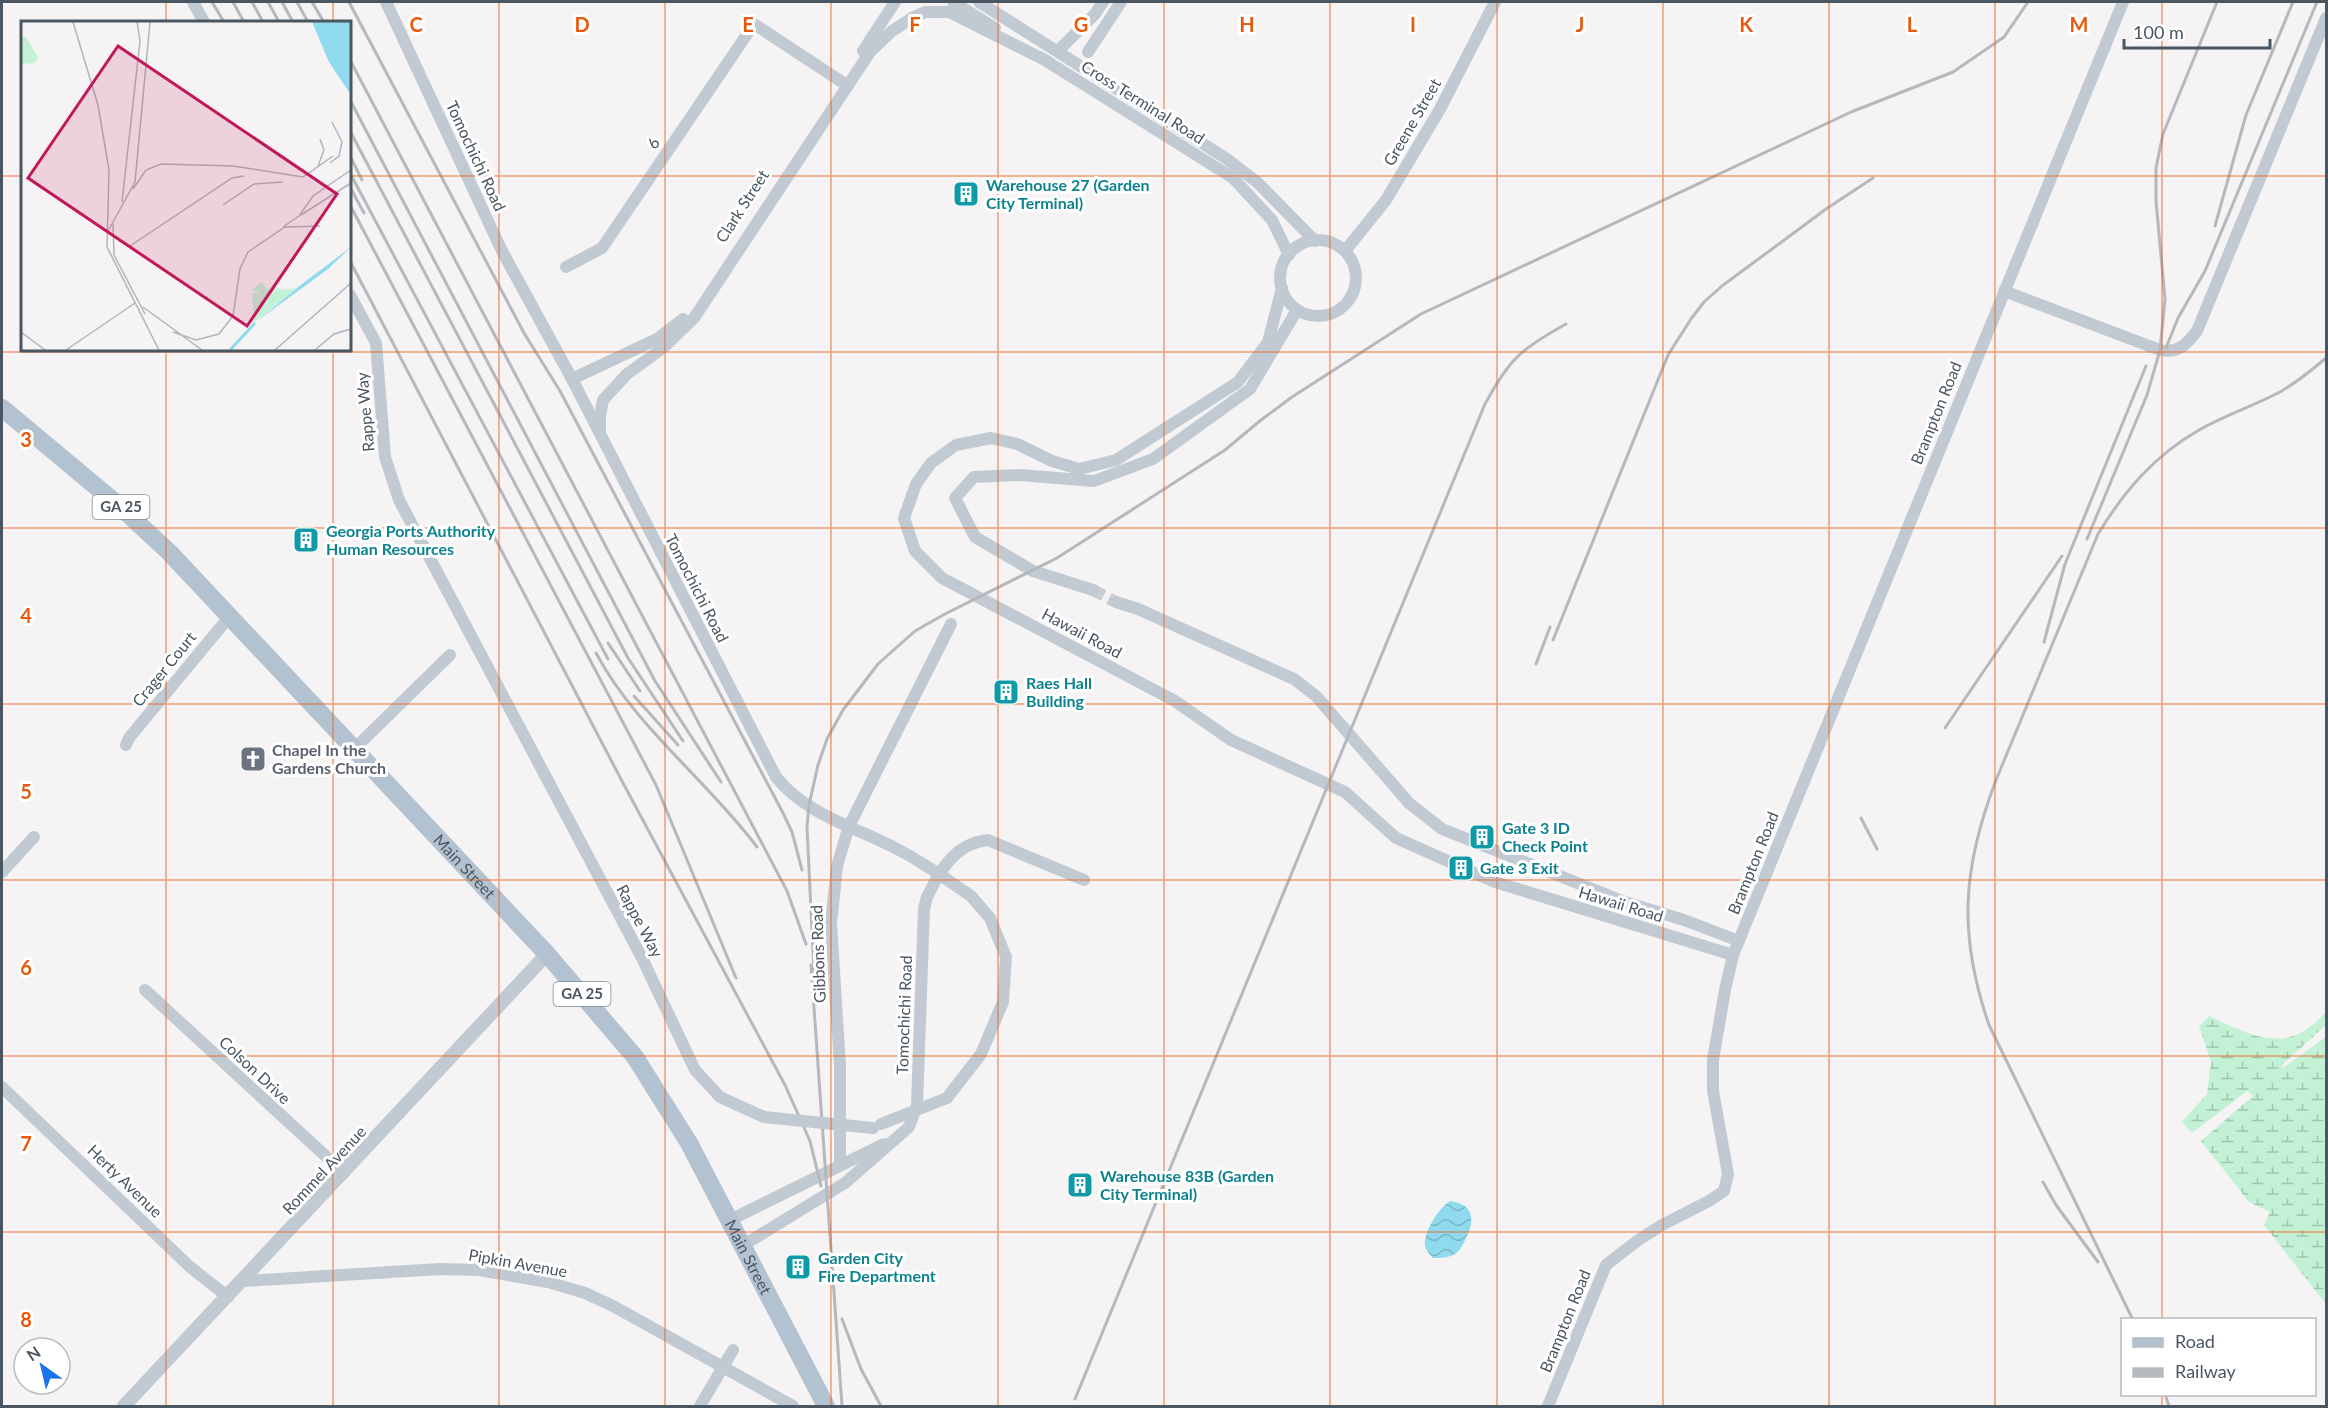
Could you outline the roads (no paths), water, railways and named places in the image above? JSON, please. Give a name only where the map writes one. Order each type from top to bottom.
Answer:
[{"type":"main road","name":"Main Street","points":[[2,408],[146,530],[191,574],[547,954],[615,1031],[651,1079],[689,1143],[826,1406]]},
{"type":"street","points":[[193,2],[203,21]]},
{"type":"street","name":"Tomochichi Road","points":[[386,2],[502,251],[572,379],[776,777],[784,788],[804,802],[898,849],[939,874],[927,897],[924,909],[917,1105],[909,1127],[901,1136]]},
{"type":"street","points":[[872,38],[885,2]]},
{"type":"street","name":"Clark Street","points":[[600,434],[603,400],[627,374],[663,348],[694,318],[845,84],[895,2]]},
{"type":"street","name":"Cross Terminal Road","points":[[953,2],[1233,178],[1272,220],[1289,255]]},
{"type":"street","name":"Cross Terminal Road","points":[[979,2],[1227,159],[1258,183],[1316,241]]},
{"type":"street","points":[[1058,51],[1083,27],[1103,2]]},
{"type":"street","points":[[1088,52],[1121,2]]},
{"type":"street","name":"Greene Street","points":[[1345,251],[1386,200],[1440,109],[1496,2]]},
{"type":"street","name":"Brampton Road","points":[[1548,1407],[1606,1265],[1636,1241],[1724,1191],[1728,1174],[1713,1091],[1713,1060],[1733,955],[2123,2]]},
{"type":"street","name":"Clark Street","points":[[572,379],[657,339],[678,324],[693,309],[845,84],[870,52],[892,31],[925,12],[949,12],[1047,61]]},
{"type":"street","points":[[2004,291],[2164,351],[2179,349],[2188,343],[2197,331],[2326,18]]},
{"type":"street","name":"6","points":[[566,267],[602,248],[754,24],[845,84]]},
{"type":"street","points":[[1316,241],[1336,245],[1345,251],[1356,273],[1356,285],[1344,307],[1321,316],[1309,315],[1289,303],[1282,288],[1281,271],[1289,255],[1303,244],[1316,241]]},
{"type":"street","name":"Hawaii Road","points":[[1282,288],[1268,342],[1238,382],[1116,460],[1079,470],[1052,461],[1017,444],[991,438],[956,444],[930,463],[916,484],[904,518],[915,551],[942,578],[1175,701],[1231,740],[1345,792],[1396,838],[1495,882],[1733,955]]},
{"type":"street","name":"Rappe Way","points":[[351,297],[376,343],[385,457],[399,500],[642,958],[695,1070],[720,1097],[764,1117],[877,1126],[947,1098],[981,1054],[1003,1002],[1006,957],[990,918],[971,896],[939,874]]},
{"type":"street","points":[[1093,590],[1034,571],[975,537],[955,498],[974,477],[1020,475],[1094,481],[1153,459],[1250,389],[1298,310]]},
{"type":"street","name":"Hawaii Road","points":[[1116,602],[1137,609],[1294,679],[1316,696],[1409,803],[1442,829],[1625,902],[1684,920],[1739,941]]},
{"type":"street","name":"Crager Court","points":[[126,745],[129,738],[189,663],[229,617]]},
{"type":"street","name":"Gibbons Road","points":[[840,1165],[840,1065],[831,924],[837,866],[849,826],[951,624]]},
{"type":"street","points":[[354,749],[450,655]]},
{"type":"street","points":[[2,872],[34,837]]},
{"type":"street","points":[[939,874],[948,860],[962,849],[973,842],[988,840],[1084,880]]},
{"type":"street","name":"Rommel Avenue","points":[[124,1407],[547,954]]},
{"type":"street","name":"Colson Drive","points":[[145,990],[344,1173]]},
{"type":"street","name":"Herty Avenue","points":[[2,1087],[189,1266],[228,1297]]},
{"type":"street","points":[[729,1220],[901,1136]]},
{"type":"street","points":[[742,1245],[845,1183],[901,1136]]},
{"type":"street","name":"Pipkin Avenue","points":[[244,1281],[440,1269],[479,1270],[548,1282],[585,1293],[645,1323],[793,1407]]},
{"type":"street","points":[[700,1407],[733,1350]]},
{"type":"water","points":[[1450,1201],[1464,1205],[1468,1209],[1471,1225],[1459,1251],[1447,1257],[1433,1258],[1425,1246],[1425,1240],[1429,1227]]},
{"type":"tunnel","points":[[1093,590],[1116,602]]},
{"type":"railway","points":[[212,2],[223,21]]},
{"type":"railway","points":[[233,2],[243,21]]},
{"type":"railway","points":[[252,2],[262,21]]},
{"type":"railway","points":[[268,2],[278,21]]},
{"type":"railway","points":[[282,2],[292,21]]},
{"type":"railway","points":[[297,2],[307,21]]},
{"type":"railway","points":[[312,2],[323,21]]},
{"type":"railway","points":[[349,2],[524,333],[560,391],[783,813],[792,832],[802,870]]},
{"type":"railway","points":[[814,973],[807,827],[809,805],[818,765],[827,739],[843,710],[878,664],[915,631],[1057,558],[1225,450],[1292,397],[1421,314],[1851,112],[1953,72],[2004,37],[2028,2]]},
{"type":"railway","points":[[2087,539],[2147,395],[2160,350],[2165,299],[2156,201],[2156,168],[2163,134],[2217,2]]},
{"type":"railway","points":[[2215,226],[2246,115],[2293,2]]},
{"type":"railway","points":[[2166,348],[2178,318],[2205,271],[2317,2]]},
{"type":"railway","points":[[351,62],[787,891],[806,944]]},
{"type":"railway","points":[[351,102],[655,681],[721,782]]},
{"type":"railway","points":[[351,133],[628,658],[683,741]]},
{"type":"railway","points":[[351,158],[362,180]]},
{"type":"railway","points":[[351,175],[608,659]]},
{"type":"railway","points":[[1553,640],[1668,355],[1691,319],[1704,302],[1722,286],[1826,209],[1873,178]]},
{"type":"railway","points":[[351,189],[364,213]]},
{"type":"railway","points":[[351,207],[656,785],[736,978]]},
{"type":"railway","points":[[351,263],[623,783],[785,1085],[810,1141],[821,1186]]},
{"type":"railway","points":[[1075,1399],[1485,404],[1502,376],[1518,356],[1566,324]]},
{"type":"railway","points":[[2132,1318],[1989,1025],[1972,961],[1969,931],[1968,902],[1976,843],[1996,780],[2098,534],[2119,503],[2154,463],[2183,440],[2209,425],[2278,393],[2326,358]]},
{"type":"railway","points":[[2044,642],[2065,564],[2146,366]]},
{"type":"railway","points":[[1945,728],[2062,556]]},
{"type":"railway","points":[[1536,664],[1550,627]]},
{"type":"railway","points":[[608,643],[640,691]]},
{"type":"railway","points":[[596,653],[631,706],[757,847]]},
{"type":"railway","points":[[634,696],[678,745]]},
{"type":"railway","points":[[1861,818],[1877,849]]},
{"type":"railway","points":[[811,965],[842,1406]]},
{"type":"railway","points":[[2043,1182],[2056,1205],[2098,1262]]},
{"type":"railway","points":[[842,1319],[861,1369],[881,1406]]},
{"type":"railway","points":[[2166,1396],[2169,1406]]},
{"type":"place","name":"Warehouse 27 (Garden City Terminal)","points":[[966,194]]},
{"type":"place","name":"Georgia Ports Authority Human Resources","points":[[306,540]]},
{"type":"place","name":"Raes Hall Building","points":[[1006,692]]},
{"type":"place","name":"Chapel In the Gardens Church","points":[[253,759]]},
{"type":"place","name":"Gate 3 ID Check Point","points":[[1482,837]]},
{"type":"place","name":"Gate 3 Exit","points":[[1461,868]]},
{"type":"place","name":"Warehouse 83B (Garden City Terminal)","points":[[1080,1185]]},
{"type":"place","name":"Garden City Fire Department","points":[[798,1267]]}]
